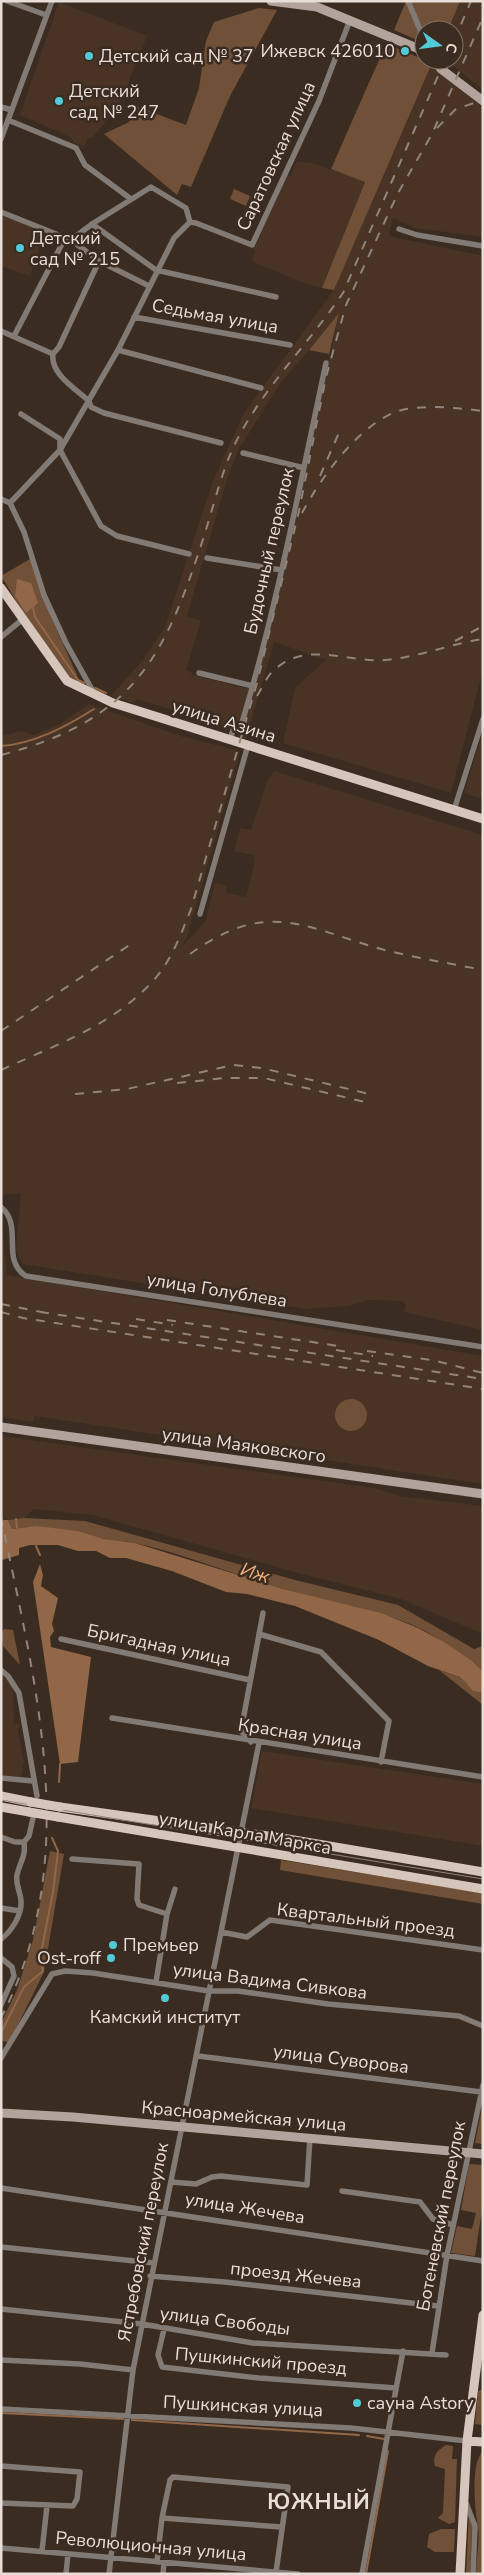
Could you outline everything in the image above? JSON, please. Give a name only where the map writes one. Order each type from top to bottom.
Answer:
[{"type":"main road","name":"улица Азина","points":[[1,588],[61,675],[73,685],[113,703],[483,819]]},
{"type":"main road","name":"улица Карла Маркса","points":[[1,1796],[34,1799],[60,1807],[241,1832],[483,1872]]},
{"type":"main road","name":"улица Карла Маркса","points":[[1,1807],[31,1815],[58,1817],[483,1889]]},
{"type":"main road","points":[[460,2574],[467,2441],[483,2315]]},
{"type":"main road","name":"Пушкинская улица","points":[[467,2441],[483,2442]]},
{"type":"street","points":[[7,1],[46,15]]},
{"type":"street","points":[[1,139],[52,1]]},
{"type":"street","points":[[271,1],[308,5],[414,47]]},
{"type":"street","points":[[408,1],[416,20]]},
{"type":"street","name":"Саратовская улица","points":[[190,222],[252,246],[316,108],[350,20]]},
{"type":"street","points":[[442,70],[483,101]]},
{"type":"street","points":[[1,107],[12,110]]},
{"type":"street","points":[[8,120],[76,148],[85,165],[131,199]]},
{"type":"street","points":[[10,503],[60,450],[118,350],[156,270],[174,238],[190,222],[186,208],[150,187],[92,224],[71,240],[63,242],[14,336]]},
{"type":"street","name":"Седьмая улица","points":[[1,212],[35,223],[71,240],[99,261],[149,286]]},
{"type":"street","points":[[92,224],[156,270],[276,297]]},
{"type":"street","points":[[399,228],[417,235],[483,246]]},
{"type":"street","points":[[99,261],[60,347],[53,354],[52,363],[55,370],[89,401],[91,407],[104,413],[221,443]]},
{"type":"street","name":"Седьмая улица","points":[[134,317],[290,345]]},
{"type":"street","points":[[1,331],[53,354]]},
{"type":"street","points":[[118,350],[261,388]]},
{"type":"street","name":"Будочный переулок","points":[[230,740],[232,730],[241,726],[253,686],[281,570],[326,363]]},
{"type":"street","points":[[21,414],[60,439],[60,450],[100,526],[117,536],[189,554]]},
{"type":"street","points":[[243,453],[304,468]]},
{"type":"street","points":[[1,499],[10,503],[24,532],[44,595],[66,643],[96,696]]},
{"type":"street","points":[[207,558],[281,570]]},
{"type":"street","points":[[1,637],[23,619]]},
{"type":"street","points":[[199,673],[253,686]]},
{"type":"street","points":[[454,810],[483,719]]},
{"type":"street","points":[[200,914],[248,746]]},
{"type":"street","name":"улица Голублева","points":[[1,1207],[8,1213],[12,1266],[26,1276],[483,1347]]},
{"type":"street","name":"улица Маяковского","points":[[1,1427],[483,1494]]},
{"type":"street","points":[[251,1742],[241,1731],[263,1613]]},
{"type":"street","points":[[259,1634],[321,1652],[388,1721],[380,1762]]},
{"type":"street","name":"Бригадная улица","points":[[62,1639],[250,1680]]},
{"type":"street","points":[[1,1670],[8,1676],[19,1693],[33,1780],[34,1799]]},
{"type":"street","name":"Красная улица","points":[[112,1718],[251,1742],[483,1778]]},
{"type":"street","name":"Ястребовский переулок","points":[[109,2574],[133,2370],[150,2276],[198,2056],[209,1991],[259,1743]]},
{"type":"street","points":[[1,1778],[33,1780]]},
{"type":"street","points":[[1,1939],[9,1934],[22,1903],[16,1884],[17,1873],[26,1855],[24,1842],[29,1836],[31,1815]]},
{"type":"street","points":[[1,1837],[15,1842],[24,1842]]},
{"type":"street","points":[[72,1859],[139,1864],[139,1905],[167,1914]]},
{"type":"street","points":[[156,1982],[167,1914],[175,1889]]},
{"type":"street","points":[[1,1908],[20,1911]]},
{"type":"street","name":"Квартальный проезд","points":[[221,1932],[247,1937],[270,1920],[483,1950]]},
{"type":"street","points":[[1,1958],[12,1967],[14,1976],[1,2005]]},
{"type":"street","name":"улица Вадима Сивкова","points":[[1,2058],[52,1974],[65,1971],[93,1973],[209,1991],[238,1991],[328,2004],[459,2016],[483,2026]]},
{"type":"street","name":"улица Суворова","points":[[198,2056],[481,2092]]},
{"type":"street","name":"Ботеневский переулок","points":[[432,2354],[447,2255],[483,2084]]},
{"type":"street","name":"Красноармейская улица","points":[[1,2113],[310,2137],[483,2154]]},
{"type":"street","points":[[171,2182],[196,2184],[212,2176],[221,2176],[307,2185],[310,2137]]},
{"type":"street","name":"улица Жечева","points":[[1,2188],[164,2211],[483,2261]]},
{"type":"street","points":[[342,2191],[420,2202],[433,2219],[453,2225]]},
{"type":"street","points":[[1,2247],[154,2263]]},
{"type":"street","name":"проезд Жечева","points":[[150,2276],[225,2282],[438,2306]]},
{"type":"street","name":"улица Свободы","points":[[1,2309],[142,2324],[253,2343],[446,2355]]},
{"type":"street","name":"Пушкинский проезд","points":[[164,2329],[158,2355],[162,2368],[259,2378],[396,2388]]},
{"type":"street","points":[[362,2574],[403,2351]]},
{"type":"street","points":[[1,2360],[80,2364],[133,2370]]},
{"type":"street","name":"Пушкинская улица","points":[[1,2409],[351,2428],[388,2434],[467,2441]]},
{"type":"street","points":[[1,2466],[79,2471],[79,2489],[75,2503],[68,2506],[1,2503]]},
{"type":"street","points":[[163,2574],[161,2562],[162,2518],[170,2480],[173,2477],[288,2487],[272,2572]]},
{"type":"street","points":[[464,2499],[475,2526],[473,2574]]},
{"type":"street","points":[[42,2551],[47,2506]]},
{"type":"street","points":[[162,2518],[281,2527]]},
{"type":"street","name":"Революционная улица","points":[[1,2548],[298,2574]]},
{"type":"street","points":[[66,2574],[68,2554]]},
{"type":"shaded area","points":[[406,1],[460,1],[452,20],[414,20],[414,39],[394,30]]},
{"type":"shaded area","points":[[460,1],[483,1],[483,90],[458,70],[464,70],[464,20],[452,20]]},
{"type":"shaded area","name":"Детский сад № 37","points":[[59,2],[147,36],[119,105],[92,138],[88,138],[85,147],[74,143],[71,138],[61,133],[20,115]]},
{"type":"shaded area","points":[[259,8],[277,10],[230,96],[191,187],[182,184],[177,195],[104,134],[129,122],[135,106],[186,125],[199,88],[206,41],[214,22]]},
{"type":"shaded area","points":[[386,44],[414,56],[414,70],[429,70],[334,290],[322,288],[365,182],[331,169]]},
{"type":"shaded area","points":[[429,70],[440,70],[483,108],[483,237],[415,228],[393,218],[389,236],[483,256],[483,670],[451,793],[283,743],[295,688],[326,660],[274,642],[246,739],[239,736],[255,683],[298,507],[339,314],[280,384],[239,449],[228,476],[187,616],[201,621],[186,670],[192,672],[191,675],[250,689],[239,724],[231,728],[137,699],[133,703],[111,696],[143,660],[165,627],[214,478],[244,413],[334,290]]},
{"type":"shaded area","points":[[297,161],[309,162],[365,181],[322,288],[304,283],[251,261],[255,252],[253,247],[285,176],[291,176]]},
{"type":"shaded area","points":[[234,189],[250,196],[246,206],[230,199]]},
{"type":"shaded area","name":"Детский сад № 215","points":[[1,215],[46,231],[30,276],[1,266]]},
{"type":"shaded area","points":[[339,313],[329,354],[309,350]]},
{"type":"shaded area","points":[[30,559],[54,624],[82,686],[59,667],[37,636],[1,576]]},
{"type":"shaded area","points":[[17,579],[31,583],[38,603],[26,613],[15,596]]},
{"type":"shaded area","points":[[89,704],[180,736],[240,751],[187,937],[182,946],[205,922],[215,883],[227,886],[226,893],[246,897],[255,860],[253,855],[234,851],[240,828],[251,830],[267,782],[274,771],[483,835],[483,1330],[404,1312],[406,1303],[401,1301],[368,1300],[349,1306],[306,1309],[22,1264],[16,1249],[21,1193],[1,1195],[1,736],[21,731],[34,735],[60,724]]},
{"type":"shaded area","points":[[483,732],[483,799],[464,793]]},
{"type":"shaded area","points":[[1,1213],[7,1275],[483,1356],[483,1484],[35,1416],[33,1422],[1,1417]]},
{"type":"shaded area","points":[[351,1399],[362,1404],[367,1415],[362,1426],[351,1431],[340,1426],[335,1415],[340,1404]]},
{"type":"shaded area","points":[[1,1436],[374,1488],[400,1496],[483,1506],[483,1634],[401,1599],[298,1573],[93,1515],[34,1509],[24,1518],[1,1520]]},
{"type":"shaded area","points":[[24,1518],[85,1521],[295,1580],[398,1605],[474,1649],[483,1646],[483,1672],[435,1637],[401,1620],[300,1594],[135,1543],[48,1528],[24,1527],[12,1529],[8,1520]]},
{"type":"shaded area","name":"Иж","points":[[1,1520],[8,1520],[12,1529],[37,1526],[77,1531],[104,1539],[135,1543],[283,1589],[381,1613],[418,1628],[444,1642],[472,1661],[483,1672],[483,1693],[473,1691],[460,1677],[428,1666],[379,1640],[295,1606],[247,1594],[226,1592],[172,1571],[126,1558],[110,1558],[96,1551],[78,1551],[58,1545],[30,1545],[19,1548],[19,1555],[2,1560]]},
{"type":"shaded area","points":[[40,1564],[43,1575],[41,1586],[58,1598],[52,1624],[54,1631],[50,1637],[51,1647],[91,1657],[78,1762],[60,1764],[33,1582]]},
{"type":"shaded area","points":[[4,1629],[13,1630],[20,1665],[3,1646],[1,1633]]},
{"type":"shaded area","points":[[439,1670],[460,1677],[473,1691],[483,1693],[483,1705]]},
{"type":"shaded area","points":[[1,1673],[13,1686],[14,1723],[20,1725],[18,1732],[24,1761],[21,1777],[1,1775]]},
{"type":"shaded area","points":[[262,1751],[483,1784],[483,1846],[251,1808]]},
{"type":"shaded area","points":[[50,1851],[64,1854],[44,1972],[9,2043],[1,2040],[1,2023],[17,1990],[33,1940]]},
{"type":"shaded area","points":[[281,1860],[483,1893],[483,1904],[280,1870]]},
{"type":"shaded area","points":[[483,2103],[483,2144],[475,2143]]},
{"type":"shaded area","points":[[469,2164],[483,2165],[483,2203],[475,2256],[451,2253],[457,2226],[472,2229],[476,2213],[461,2210]]},
{"type":"shaded area","points":[[483,2389],[483,2425],[475,2424],[478,2391]]},
{"type":"shaded area","points":[[446,2445],[453,2446],[452,2459],[457,2459],[455,2522],[449,2524],[438,2518],[443,2513],[445,2469],[435,2466],[434,2462],[436,2453]]},
{"type":"shaded area","points":[[483,2451],[483,2574],[476,2574],[478,2532],[474,2487],[476,2466]]},
{"type":"shaded area","points":[[469,2515],[472,2526],[470,2574],[466,2574]]},
{"type":"shaded area","points":[[441,2529],[455,2529],[454,2552],[435,2552],[427,2547],[429,2534]]},
{"type":"waterway","points":[[33,607],[35,617],[78,680],[84,683]]},
{"type":"waterway","points":[[95,688],[106,693]]},
{"type":"waterway","points":[[1,746],[13,745],[38,738],[73,722],[94,709]]},
{"type":"waterway","points":[[16,1519],[17,1528]]},
{"type":"waterway","points":[[36,1546],[40,1555]]},
{"type":"waterway","points":[[59,1782],[60,1764]]},
{"type":"waterway","points":[[1,2033],[24,1987],[43,1971],[40,1958],[53,1892],[58,1851],[52,1838]]},
{"type":"waterway","points":[[1,2413],[123,2419]]},
{"type":"waterway","points":[[132,2420],[359,2435]]},
{"type":"waterway","points":[[367,2436],[384,2439]]},
{"type":"waterway","points":[[366,2574],[388,2451]]},
{"type":"tram line","points":[[1,1800],[483,1879]]},
{"type":"railway","points":[[463,20],[471,1]]},
{"type":"railway","points":[[1,1070],[81,1034],[119,1011],[159,974],[179,938],[191,909],[257,683],[299,511],[326,377],[346,305],[398,193],[432,134],[483,17]]},
{"type":"railway","points":[[1,755],[46,741],[83,724],[113,703],[137,678],[157,650],[174,617],[189,579],[232,450],[269,389],[343,293],[441,70]]},
{"type":"railway","points":[[437,128],[456,109],[483,100]]},
{"type":"railway","points":[[302,513],[320,483],[345,451],[360,436],[390,414],[406,409],[425,407],[483,411]]},
{"type":"railway","points":[[320,476],[341,428]]},
{"type":"railway","points":[[455,641],[483,626]]},
{"type":"railway","points":[[257,696],[274,670],[287,661],[300,656],[314,654],[385,660],[483,639]]},
{"type":"railway","points":[[190,954],[217,937],[241,927],[263,922],[284,922],[328,932],[381,949],[483,970]]},
{"type":"railway","points":[[1,1031],[131,944]]},
{"type":"railway","points":[[75,1094],[127,1089],[233,1065],[262,1068],[369,1094]]},
{"type":"railway","points":[[177,1083],[225,1078],[264,1078],[365,1102]]},
{"type":"railway","points":[[1,1304],[46,1313]]},
{"type":"railway","points":[[1,1312],[23,1318],[483,1389]]},
{"type":"railway","points":[[40,1312],[483,1379]]},
{"type":"railway","points":[[136,1319],[173,1325]]},
{"type":"railway","points":[[167,1320],[345,1347]]},
{"type":"railway","points":[[336,1350],[373,1356]]},
{"type":"railway","points":[[367,1351],[432,1360],[483,1373]]},
{"type":"railway","points":[[1,1517],[38,1706],[45,1770],[46,1833],[41,1895],[26,1957],[1,2018]]},
{"type":"place","name":"Ижевск 426010","points":[[405,51]]},
{"type":"place","name":"Детский сад № 37","points":[[89,56]]},
{"type":"place","name":"Детский сад № 247","points":[[59,101]]},
{"type":"place","name":"Детский сад № 215","points":[[20,248]]},
{"type":"place","name":"Премьер","points":[[113,1945]]},
{"type":"place","name":"Ost-roff","points":[[111,1958]]},
{"type":"place","name":"Камский институт","points":[[165,1998]]},
{"type":"place","name":"сауна Astory","points":[[357,2403]]},
{"type":"district","name":"ЮЖНЫЙ","points":[[319,2502]]}]
